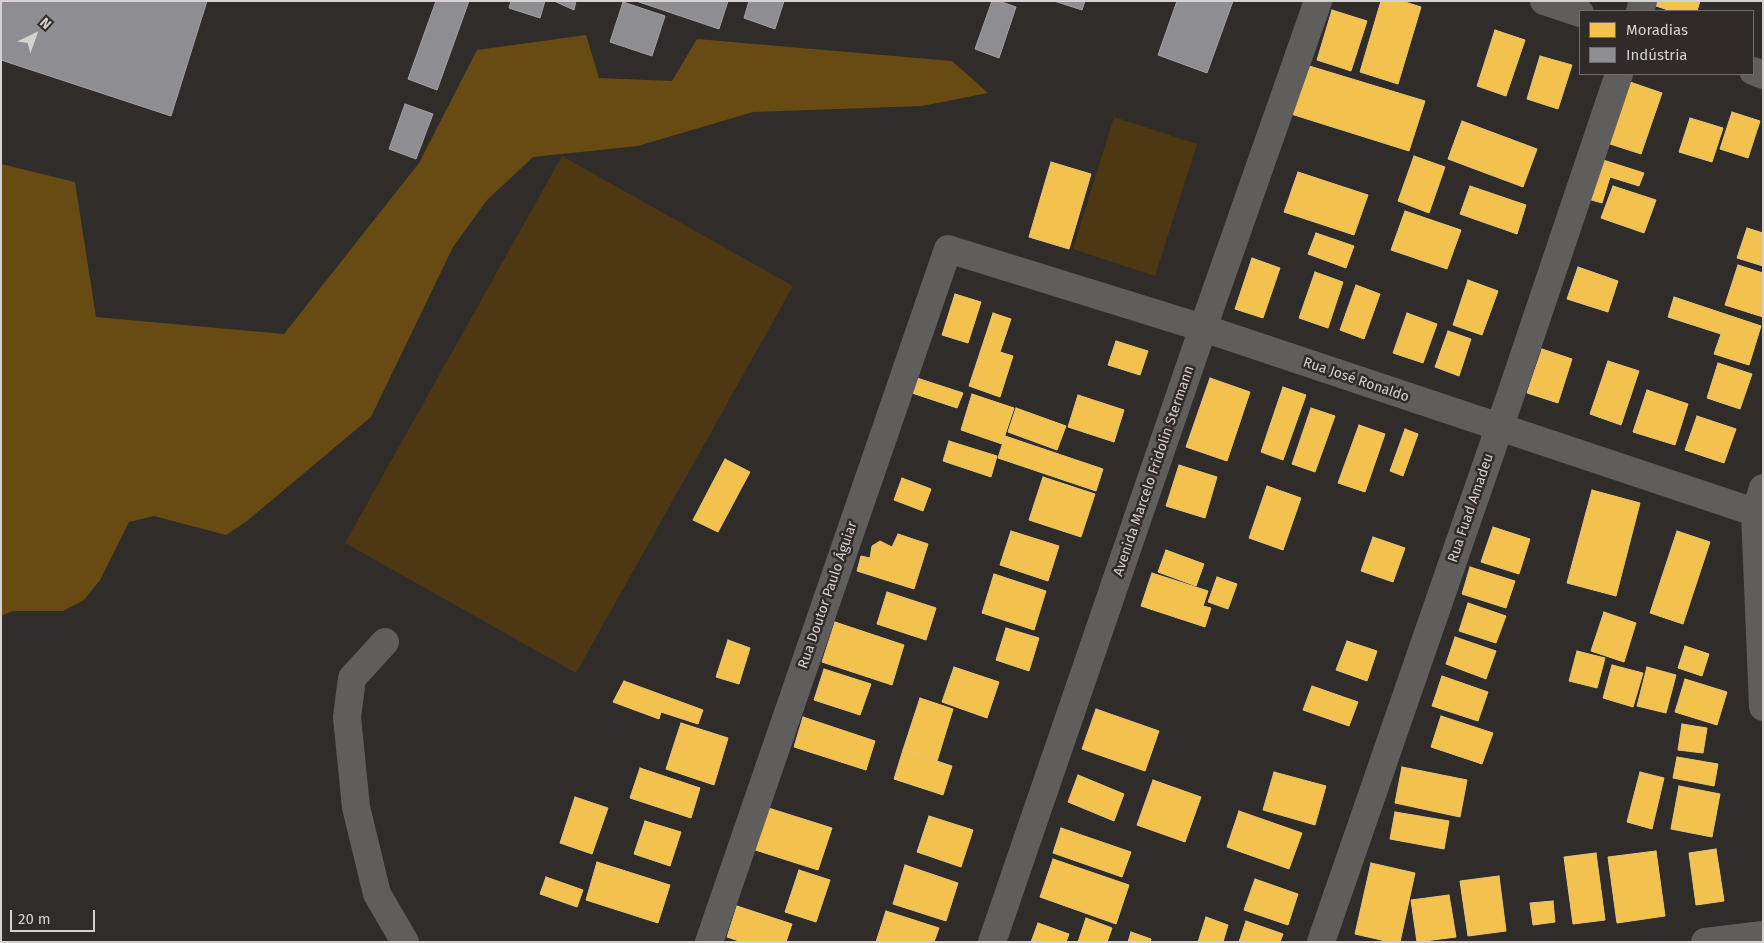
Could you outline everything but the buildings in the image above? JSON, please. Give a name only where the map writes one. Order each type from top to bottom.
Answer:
[{"type":"street","name":"Avenida Marcelo Fridolin Stermann","points":[[992,942],[1203,328],[1318,1]]},
{"type":"street","points":[[1544,1],[1579,13]]},
{"type":"street","name":"Rua Fuad Amadeu","points":[[1322,942],[1619,75]]},
{"type":"street","name":"Rua José Ronaldo","points":[[948,248],[1203,328],[1499,428],[1760,505]]},
{"type":"street","name":"Rua Doutor Paulo Águiar","points":[[708,942],[948,248]]},
{"type":"street","points":[[1760,505],[1763,707]]},
{"type":"street","points":[[385,642],[352,678],[348,717],[356,807],[377,894],[405,942]]},
{"type":"street","points":[[1705,942],[1763,935]]},
{"type":"shaded area","points":[[586,35],[599,78],[672,81],[697,39],[952,61],[988,93],[922,106],[753,112],[638,146],[533,157],[487,200],[453,247],[371,417],[247,521],[226,535],[154,516],[129,522],[100,580],[84,600],[63,611],[13,611],[1,616],[1,164],[75,182],[96,317],[284,334],[419,163],[477,50]]},
{"type":"shaded area","points":[[1114,117],[1197,144],[1155,276],[1073,249]]},
{"type":"shaded area","points":[[562,156],[793,286],[576,673],[345,543]]}]
